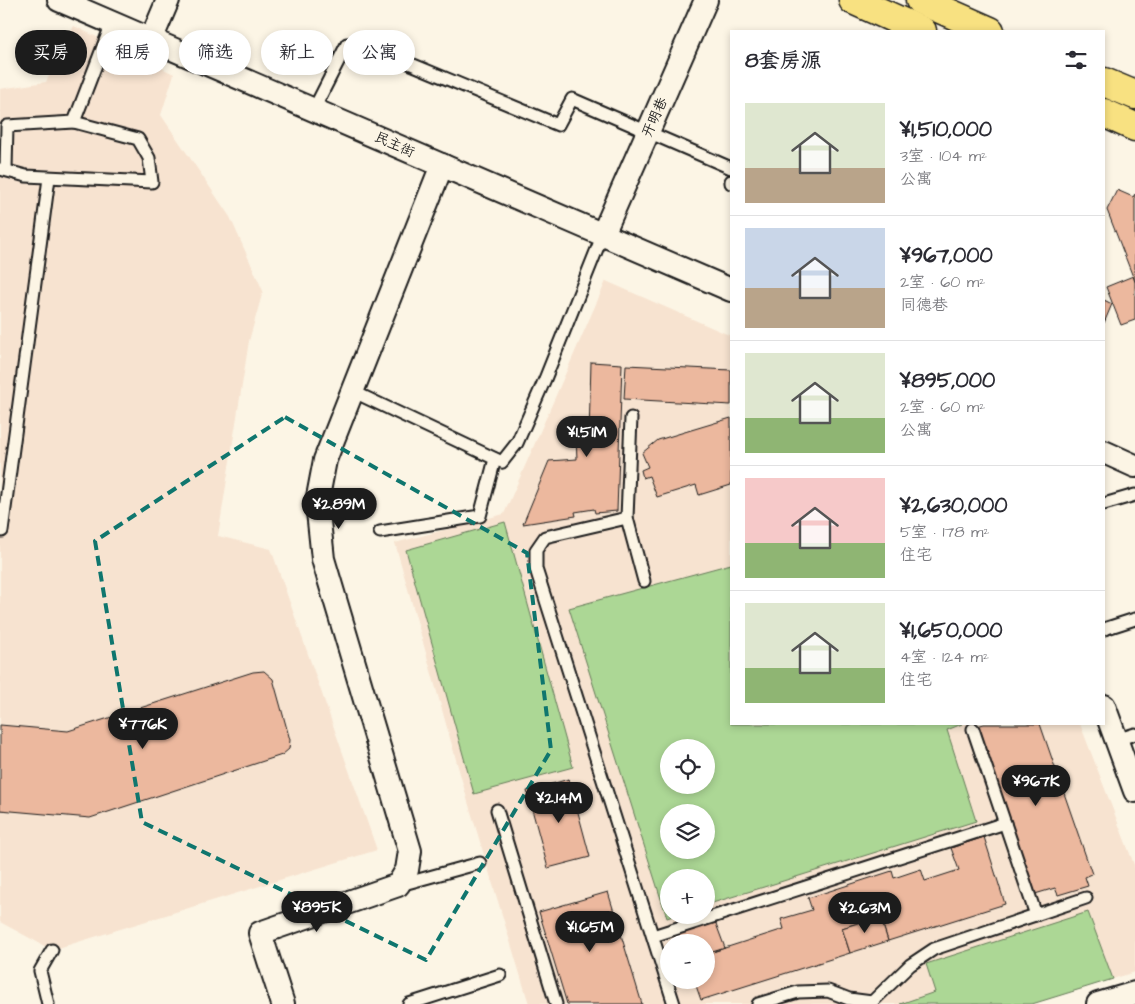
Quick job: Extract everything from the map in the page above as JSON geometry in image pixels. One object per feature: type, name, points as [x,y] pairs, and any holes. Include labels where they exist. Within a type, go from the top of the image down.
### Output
[{"type":"main road","points":[[853,0],[920,30]]},
{"type":"main road","points":[[920,0],[988,30]]},
{"type":"main road","points":[[1105,119],[1135,127]]},
{"type":"street","name":"民主街","points":[[59,0],[128,30]]},
{"type":"street","points":[[155,30],[168,0]]},
{"type":"street","name":"开明巷","points":[[603,234],[706,0]]},
{"type":"street","name":"民主街","points":[[169,48],[730,290]]},
{"type":"street","points":[[1105,119],[1119,89]]},
{"type":"street","points":[[282,1004],[260,933],[398,885],[407,870],[410,851],[323,559],[317,502],[325,460],[442,165]]},
{"type":"street","points":[[1105,452],[1135,466]]},
{"type":"street","points":[[1105,707],[1126,737],[1135,791]]},
{"type":"street","points":[[1098,1004],[1135,993]]},
{"type":"lane","points":[[74,122],[112,23]]},
{"type":"lane","points":[[314,109],[346,44],[363,44],[558,125],[572,99],[730,168]]},
{"type":"lane","points":[[74,122],[138,139],[149,158],[152,182],[26,176],[3,169],[7,126],[74,122]]},
{"type":"lane","points":[[2,531],[49,178]]},
{"type":"lane","points":[[352,391],[502,462],[517,443],[545,379],[603,234]]},
{"type":"lane","points":[[631,418],[627,518],[644,581]]},
{"type":"lane","points":[[380,532],[480,516],[495,459]]},
{"type":"lane","points":[[1105,504],[1135,495]]},
{"type":"lane","points":[[627,518],[545,537],[536,550],[536,569],[674,1004]]},
{"type":"lane","points":[[1105,629],[1135,619]]},
{"type":"lane","points":[[973,729],[1036,916]]},
{"type":"lane","points":[[497,810],[556,1004]]},
{"type":"lane","points":[[653,936],[1005,823]]},
{"type":"lane","points":[[398,885],[480,863]]},
{"type":"lane","points":[[758,1004],[798,992],[828,991],[849,999],[873,1003],[910,966],[934,949],[1086,898]]},
{"type":"lane","points":[[48,1004],[40,971],[52,950]]},
{"type":"lane","points":[[409,1004],[500,975]]},
{"type":"highlighted area","points":[[285,417],[527,553],[551,750],[426,960],[142,822],[95,541]]},
{"type":"shaded area","points":[[74,26],[82,30],[72,30]]},
{"type":"shaded area","points":[[87,32],[97,37],[97,75],[169,75],[169,72],[174,74],[161,115],[230,217],[263,291],[249,341],[218,536],[271,549],[377,850],[52,950],[0,922],[0,89],[46,82],[50,75],[87,75]]},
{"type":"shaded area","points":[[606,281],[730,336],[730,725],[1080,725],[1135,867],[1135,972],[1032,1004],[529,1004],[468,802],[395,543],[504,514]]},
{"type":"green space","points":[[505,522],[573,767],[474,794],[406,550]]},
{"type":"green space","points":[[730,564],[730,725],[960,725],[947,730],[976,821],[715,902],[715,869],[660,869],[660,896],[569,608]]},
{"type":"green space","points":[[1088,912],[1113,979],[1032,1004],[900,1004],[935,992],[926,964]]},
{"type":"building","points":[[1117,190],[1133,197],[1135,194],[1135,282],[1107,210]]},
{"type":"building","points":[[1133,276],[1135,282],[1135,320],[1121,325],[1106,287]]},
{"type":"building","points":[[1105,300],[1112,304],[1105,321]]},
{"type":"building","points":[[591,362],[622,364],[617,511],[595,513],[594,509],[575,512],[576,516],[523,524],[549,461],[577,459],[576,437],[589,436]]},
{"type":"building","points":[[626,365],[730,370],[730,405],[624,399]]},
{"type":"building","points":[[730,418],[730,485],[699,495],[696,485],[657,497],[649,476],[643,478],[641,470],[648,467],[642,453],[658,440]]},
{"type":"building","points":[[264,671],[273,679],[290,740],[289,749],[282,755],[90,818],[0,810],[0,725],[68,731],[253,672]]},
{"type":"building","points":[[1040,725],[1092,874],[1085,877],[1088,886],[1058,895],[1055,888],[1035,894],[977,726]]},
{"type":"building","points":[[569,779],[590,857],[548,868],[527,791]]},
{"type":"building","points":[[984,837],[1005,904],[888,941],[880,916],[842,928],[850,953],[701,1000],[697,989],[715,989],[715,951],[784,929],[781,919],[812,910],[808,898],[892,871],[894,878],[921,869],[925,881],[959,870],[951,848]]},
{"type":"building","points":[[608,892],[642,1004],[567,1004],[539,912]]},
{"type":"building","points":[[880,916],[888,941],[850,953],[842,928]]},
{"type":"building","points":[[715,921],[725,948],[715,951],[715,934],[678,933],[706,924],[715,924]]}]
